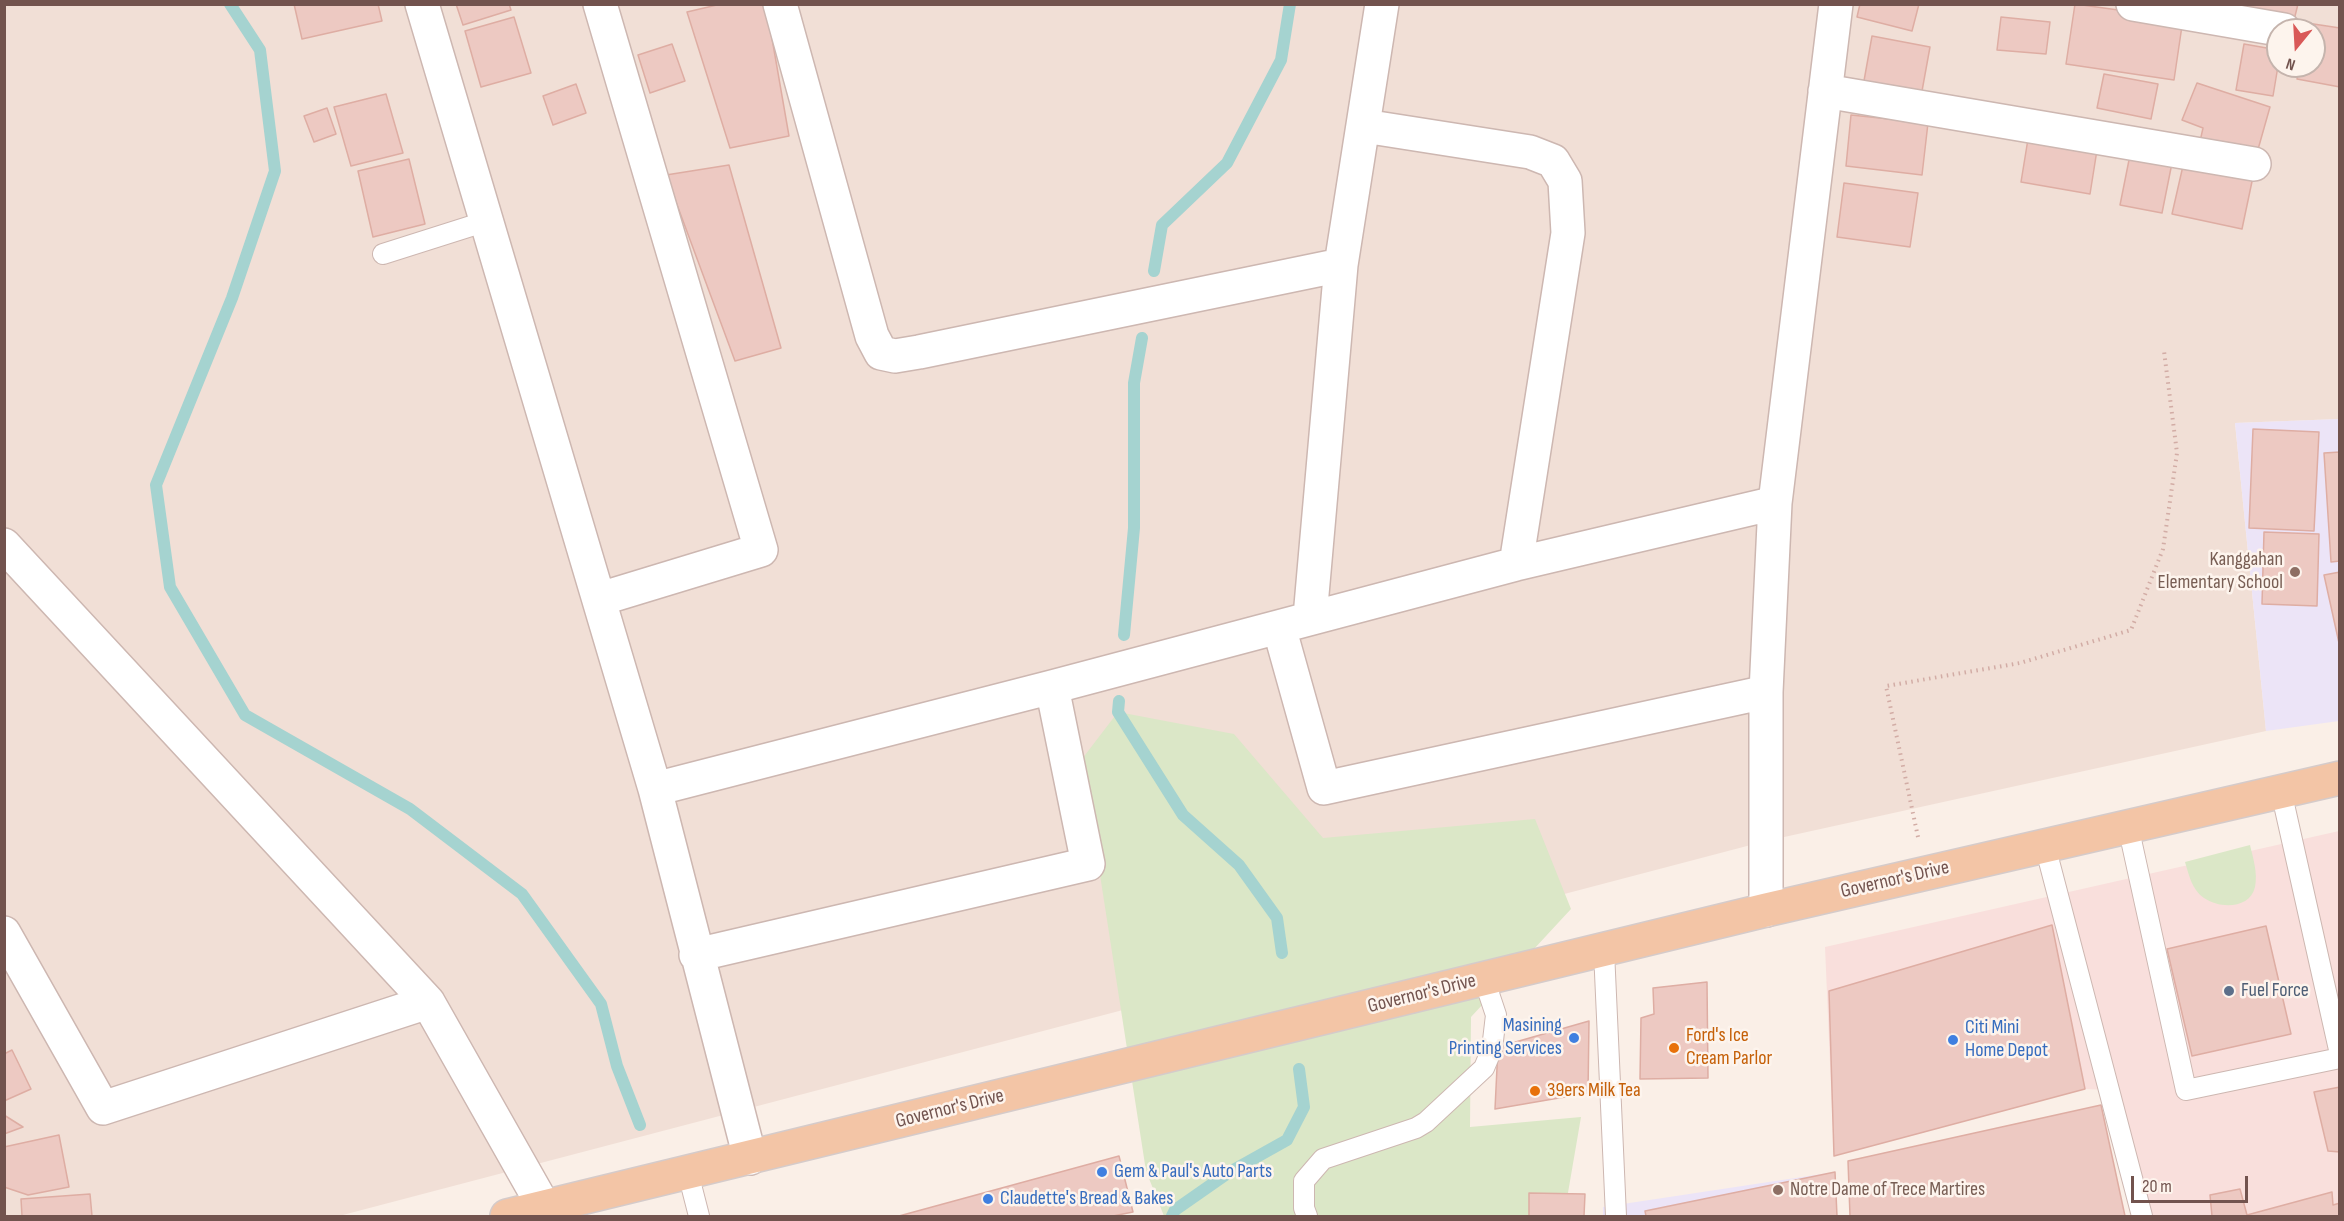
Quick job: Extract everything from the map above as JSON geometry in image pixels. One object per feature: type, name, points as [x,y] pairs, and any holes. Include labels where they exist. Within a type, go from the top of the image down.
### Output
[{"type":"main road","name":"Governor's Drive","points":[[507,1216],[1766,910],[2340,778]]},
{"type":"street","points":[[422,4],[655,789],[750,1158]]},
{"type":"street","points":[[600,4],[761,550],[600,599]]},
{"type":"street","points":[[780,4],[872,336],[881,353],[895,356],[919,352],[1341,265]]},
{"type":"street","points":[[1310,617],[1341,265],[1382,4]]},
{"type":"street","points":[[1766,910],[1766,692],[1775,503],[1836,4]]},
{"type":"street","points":[[2133,4],[2266,27]]},
{"type":"street","points":[[1825,91],[2254,164]]},
{"type":"street","points":[[1364,126],[1530,152],[1553,161],[1565,181],[1568,233],[1516,564]]},
{"type":"street","points":[[655,789],[1516,564],[1775,503]]},
{"type":"street","points":[[4,545],[428,1002],[544,1207]]},
{"type":"street","points":[[1279,627],[1324,788],[1766,692]]},
{"type":"street","points":[[696,955],[1088,864],[1052,687]]},
{"type":"street","points":[[4,933],[104,1108],[428,1002]]},
{"type":"lane","points":[[383,254],[487,221]]},
{"type":"lane","points":[[2128,826],[2186,1090],[2340,1056],[2281,791]]},
{"type":"lane","points":[[2045,846],[2142,1216]]},
{"type":"lane","points":[[1604,951],[1616,1216]]},
{"type":"lane","points":[[1307,1216],[1304,1208],[1304,1181],[1323,1159],[1416,1128],[1426,1122],[1484,1068],[1491,1049],[1497,1016],[1484,980]]},
{"type":"lane","points":[[688,1173],[699,1216]]},
{"type":"path","points":[[1926,873],[1886,686],[2020,663],[2131,630],[2163,549],[2177,453],[2164,351]]},
{"type":"shaded area","points":[[5,5],[2339,5],[2339,419],[2235,423],[2266,731],[1766,841],[339,1216],[5,1216]]},
{"type":"shaded area","name":"Kanggahan Elementary School","points":[[2339,419],[2339,721],[2266,731],[2235,423]]},
{"type":"shaded area","points":[[2339,831],[2339,1216],[2142,1216],[2109,1090],[2085,1089],[1834,1156],[1825,947]]},
{"type":"shaded area","name":"Notre Dame of Trece Martires","points":[[1835,1172],[1837,1216],[1603,1216],[1603,1207]]},
{"type":"green space","points":[[1118,712],[1234,734],[1323,838],[1535,819],[1571,909],[1471,1017],[1470,1127],[1581,1117],[1564,1216],[1164,1216],[1146,1171],[1082,759]]},
{"type":"green space","points":[[2250,845],[2256,882],[2247,900],[2234,905],[2226,905],[2211,902],[2200,895],[2191,882],[2185,862]]},
{"type":"building","points":[[294,4],[378,4],[382,21],[302,39]]},
{"type":"building","points":[[456,4],[509,4],[511,10],[463,25]]},
{"type":"building","points":[[721,4],[766,4],[789,136],[730,148],[687,12]]},
{"type":"building","points":[[1860,4],[1919,4],[1912,31],[1857,17]]},
{"type":"building","points":[[2075,4],[2183,19],[2174,80],[2066,64]]},
{"type":"building","points":[[2226,4],[2298,4],[2294,18],[2266,19]]},
{"type":"building","points":[[514,17],[531,73],[481,87],[465,31]]},
{"type":"building","points":[[2001,17],[2050,22],[2046,54],[1997,50]]},
{"type":"building","points":[[2326,26],[2340,28],[2340,87],[2297,79],[2326,78]]},
{"type":"building","points":[[1872,36],[1930,47],[1920,102],[1862,92]]},
{"type":"building","points":[[672,44],[685,81],[650,93],[638,55]]},
{"type":"building","points":[[2244,44],[2266,48],[2266,78],[2276,78],[2273,96],[2236,90]]},
{"type":"building","points":[[2104,74],[2158,84],[2151,119],[2097,108]]},
{"type":"building","points":[[2197,83],[2270,107],[2255,160],[2199,146],[2203,128],[2182,120]]},
{"type":"building","points":[[576,84],[586,113],[553,125],[543,96]]},
{"type":"building","points":[[386,94],[403,153],[351,166],[334,107]]},
{"type":"building","points":[[327,108],[336,134],[314,142],[304,116]]},
{"type":"building","points":[[1851,115],[1928,123],[1922,175],[1846,166]]},
{"type":"building","points":[[2028,139],[2097,150],[2090,194],[2021,182]]},
{"type":"building","points":[[2130,155],[2172,163],[2162,213],[2120,205]]},
{"type":"building","points":[[2185,157],[2254,172],[2242,229],[2172,214]]},
{"type":"building","points":[[409,159],[425,224],[373,237],[358,171]]},
{"type":"building","points":[[729,165],[781,348],[735,361],[666,175]]},
{"type":"building","points":[[1844,183],[1918,193],[1910,247],[1837,237]]},
{"type":"building","points":[[2253,429],[2319,432],[2314,531],[2249,528]]},
{"type":"building","points":[[2340,452],[2340,561],[2331,562],[2324,453]]},
{"type":"building","points":[[2264,532],[2319,534],[2317,606],[2262,604]]},
{"type":"building","points":[[2340,572],[2340,642],[2339,643],[2324,575]]},
{"type":"building","name":"Citi Mini Home Depot","points":[[2052,925],[2085,1089],[1834,1156],[1829,991]]},
{"type":"building","name":"Fuel Force","points":[[2266,926],[2291,1034],[2192,1056],[2167,949]]},
{"type":"building","name":"Ford's Ice Cream Parlor","points":[[1707,982],[1708,1078],[1640,1079],[1641,1018],[1654,1014],[1653,988]]},
{"type":"building","points":[[1589,1021],[1588,1093],[1495,1109],[1498,1047]]},
{"type":"building","points":[[12,1050],[31,1089],[4,1101],[4,1054]]},
{"type":"building","points":[[2340,1087],[2340,1152],[2328,1151],[2314,1092]]},
{"type":"building","points":[[2101,1105],[2125,1216],[1850,1216],[1848,1161]]},
{"type":"building","points":[[4,1115],[23,1127],[4,1134]]},
{"type":"building","points":[[59,1135],[69,1187],[28,1195],[4,1187],[4,1147]]},
{"type":"building","points":[[1119,1156],[1133,1212],[1113,1216],[899,1216]]},
{"type":"building","name":"Notre Dame of Trece Martires","points":[[1835,1172],[1837,1216],[1646,1216],[1645,1211]]},
{"type":"building","points":[[2240,1189],[2247,1215],[2332,1192],[2333,1205],[2340,1203],[2340,1216],[2212,1216],[2210,1195]]},
{"type":"building","points":[[1529,1193],[1585,1194],[1584,1216],[1529,1216]]},
{"type":"building","points":[[90,1194],[92,1216],[22,1216],[21,1199]]},
{"type":"waterway","points":[[230,4],[260,50],[275,171],[232,298],[156,485],[170,587],[245,715],[410,809],[522,894],[601,1004],[617,1066],[640,1125]]},
{"type":"waterway","points":[[1154,271],[1162,225],[1227,163],[1281,60],[1290,4]]},
{"type":"waterway","points":[[1124,635],[1134,528],[1134,383],[1142,338]]},
{"type":"waterway","points":[[1119,701],[1118,712],[1183,815],[1239,865],[1277,918],[1282,953]]},
{"type":"waterway","points":[[1172,1216],[1175,1210],[1228,1173],[1287,1140],[1304,1107],[1299,1069]]},
{"type":"place","name":"Kanggahan Elementary School","points":[[2295,572]]},
{"type":"place","name":"Fuel Force","points":[[2229,991]]},
{"type":"place","name":"Masining Printing Services","points":[[1574,1038]]},
{"type":"place","name":"Citi Mini Home Depot","points":[[1953,1040]]},
{"type":"place","name":"Ford's Ice Cream Parlor","points":[[1674,1048]]},
{"type":"place","name":"39ers Milk Tea","points":[[1535,1091]]},
{"type":"place","name":"Gem & Paul's Auto Parts","points":[[1102,1172]]},
{"type":"place","name":"Notre Dame of Trece Martires","points":[[1778,1190]]},
{"type":"place","name":"Claudette's Bread & Bakes","points":[[988,1199]]}]
